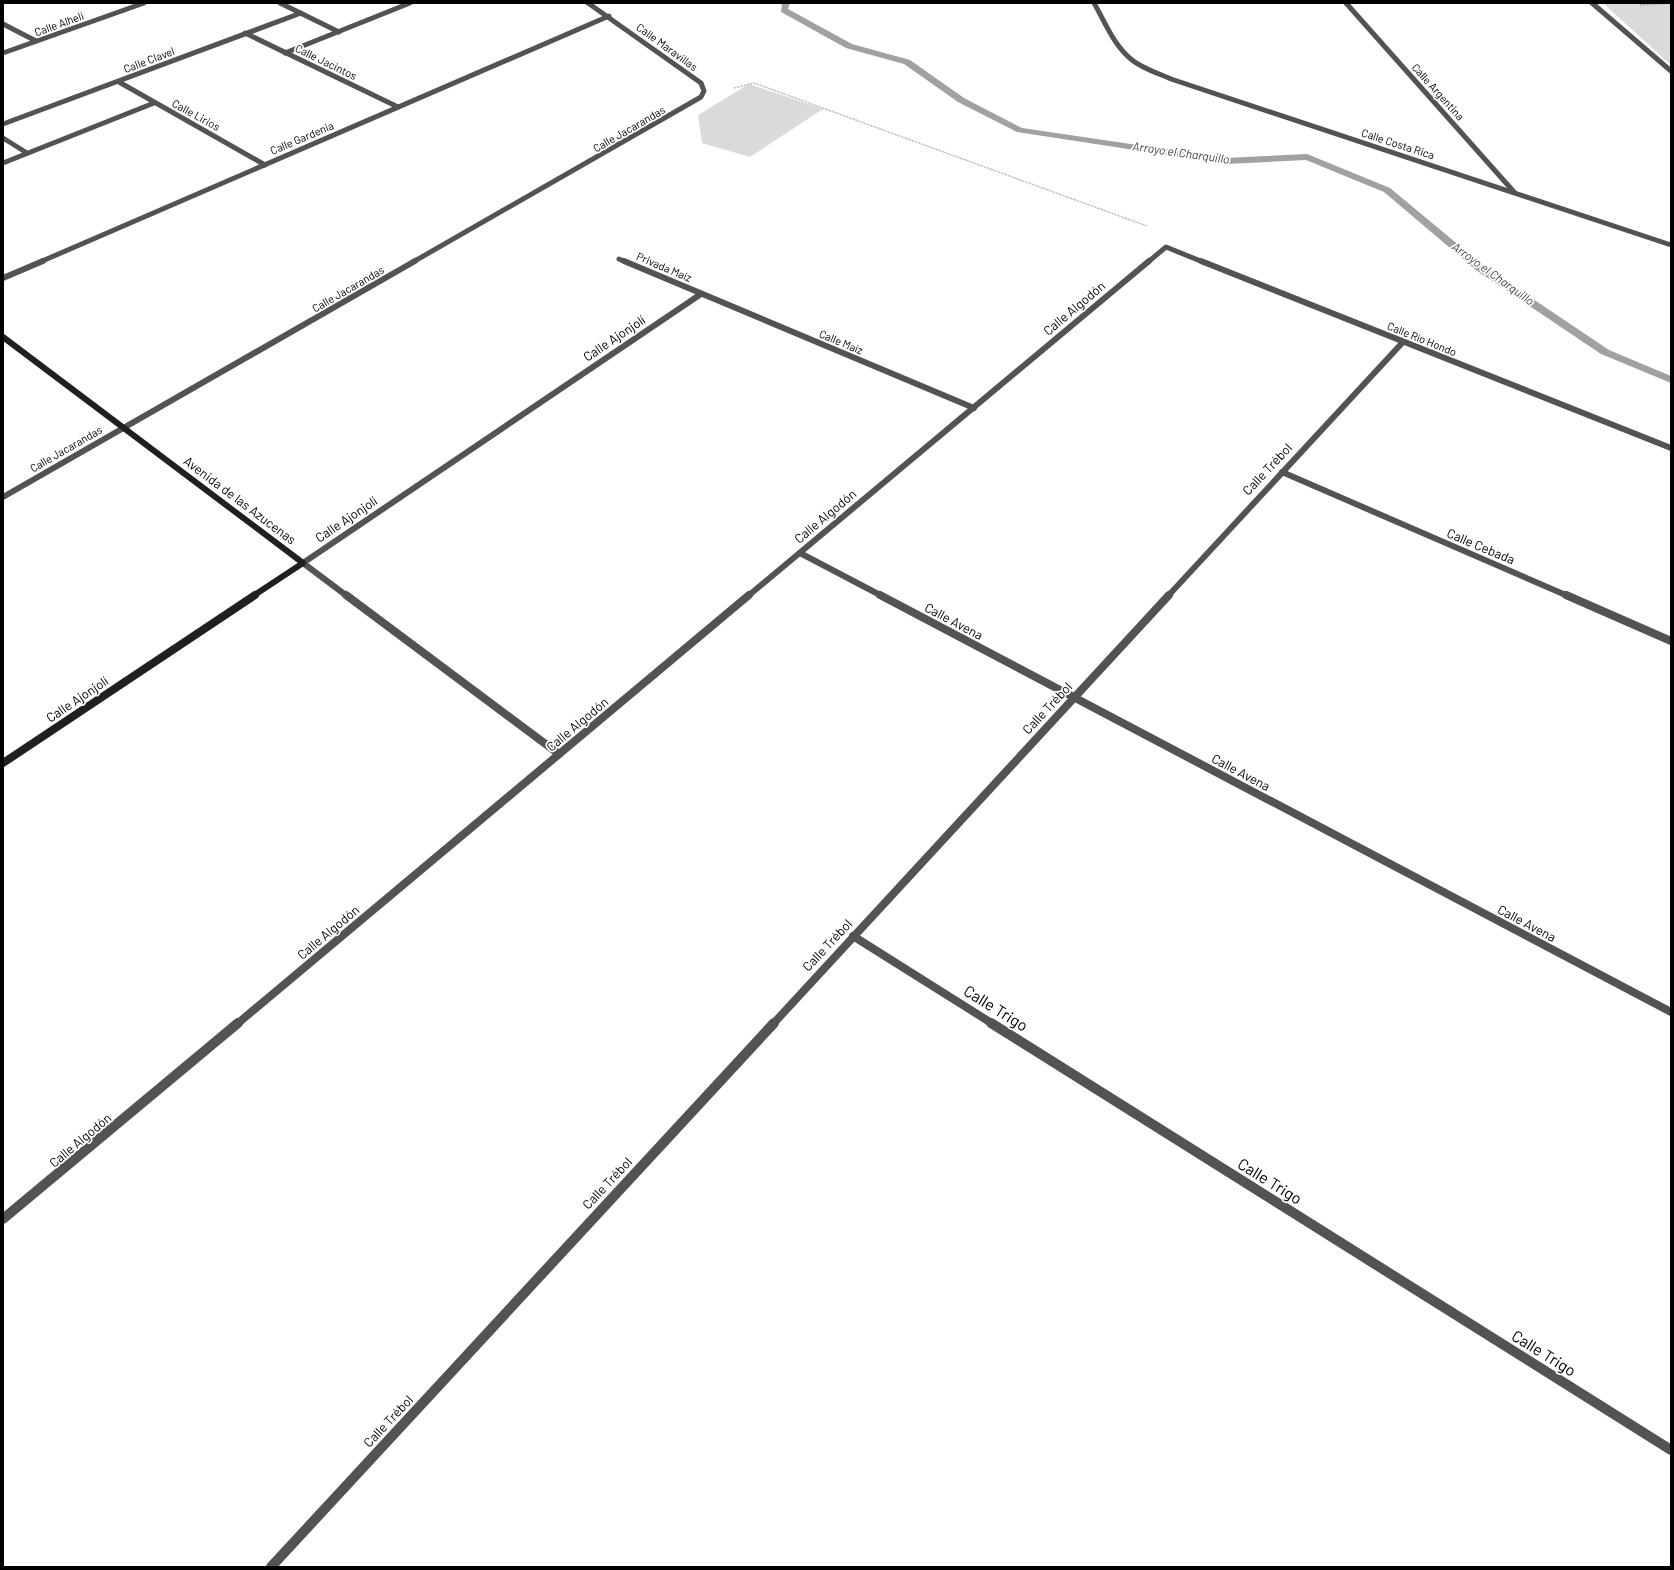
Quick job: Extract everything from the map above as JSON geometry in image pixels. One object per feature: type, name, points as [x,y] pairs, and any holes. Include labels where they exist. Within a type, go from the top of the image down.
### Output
[{"type":"street","name":"Calle Alhelí","points":[[3,53],[144,3]]},
{"type":"street","points":[[280,3],[339,32]]},
{"type":"street","points":[[285,52],[410,3]]},
{"type":"street","points":[[588,3],[609,16]]},
{"type":"street","name":"Calle Costa Rica","points":[[1094,3],[1123,52],[1140,65],[1171,79],[1671,246]]},
{"type":"street","name":"Calle Argentina","points":[[1346,3],[1514,193]]},
{"type":"street","points":[[1592,3],[1671,71]]},
{"type":"street","name":"Calle Clavel","points":[[3,124],[301,13]]},
{"type":"street","name":"Calle Maravillas","points":[[609,16],[701,83],[704,91],[701,97]]},
{"type":"street","name":"Calle Gardenia","points":[[3,278],[609,16]]},
{"type":"street","points":[[3,24],[36,41]]},
{"type":"street","name":"Calle Jacintos","points":[[245,34],[398,107]]},
{"type":"street","name":"Calle Lirios","points":[[119,82],[265,165]]},
{"type":"street","name":"Calle Jacarandas","points":[[3,497],[701,97]]},
{"type":"street","points":[[3,163],[154,103]]},
{"type":"street","points":[[3,138],[27,153]]},
{"type":"street","name":"Calle Río Hondo","points":[[1166,247],[1671,448]]},
{"type":"street","name":"Calle Algodón","points":[[3,1219],[1166,247]]},
{"type":"street","name":"Privada Maíz","points":[[619,259],[701,294]]},
{"type":"street","name":"Calle Maíz","points":[[701,294],[974,408]]},
{"type":"street","name":"Calle Ajonjolí","points":[[3,763],[701,294]]},
{"type":"street","name":"Avenida de las Azucenas","points":[[3,337],[559,754]]},
{"type":"street","name":"Calle Trébol","points":[[271,1567],[1403,342]]},
{"type":"street","name":"Calle Cebada","points":[[1282,472],[1671,641]]},
{"type":"street","name":"Calle Avena","points":[[800,553],[1671,1012]]},
{"type":"street","name":"Calle Trigo","points":[[853,936],[1671,1450]]},
{"type":"path","points":[[701,97],[754,82],[1165,232],[1166,247]]},
{"type":"shaded area","points":[[1603,3],[1671,3],[1671,65]]},
{"type":"shaded area","points":[[749,84],[823,109],[750,157],[702,143],[698,115]]},
{"type":"waterway","name":"Arroyo el Charquillo","points":[[786,3],[784,10],[849,46],[907,62],[961,100],[1020,130],[1226,161],[1307,157],[1387,190],[1480,268],[1605,352],[1671,380]]}]
